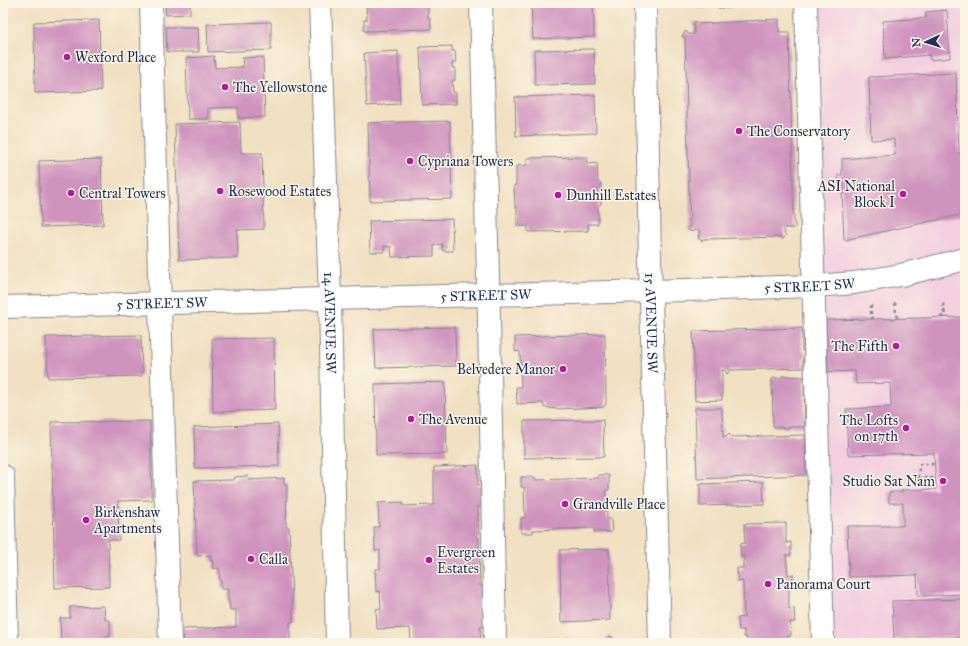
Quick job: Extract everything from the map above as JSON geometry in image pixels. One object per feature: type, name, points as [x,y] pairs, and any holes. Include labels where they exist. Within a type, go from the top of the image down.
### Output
[{"type":"street","points":[[151,3],[170,643]]},
{"type":"street","name":"14 AVENUE SW","points":[[320,3],[330,299],[337,643]]},
{"type":"street","points":[[481,3],[489,295],[495,643]]},
{"type":"street","name":"15 AVENUE SW","points":[[645,3],[660,643]]},
{"type":"street","points":[[806,3],[823,643]]},
{"type":"street","name":"5 STREET SW","points":[[3,308],[651,292],[814,286],[854,283],[901,275],[965,259]]},
{"type":"street","points":[[3,476],[7,643]]},
{"type":"path","points":[[943,302],[946,318]]},
{"type":"path","points":[[895,303],[896,314],[899,318]]},
{"type":"path","points":[[871,305],[871,314],[873,319]]},
{"type":"path","points":[[941,318],[944,311]]},
{"type":"path","points":[[868,319],[871,314]]},
{"type":"path","points":[[893,319],[896,314]]},
{"type":"path","points":[[916,480],[920,464],[935,464]]},
{"type":"path","points":[[916,480],[935,478]]},
{"type":"path","points":[[916,480],[920,483],[935,482]]},
{"type":"shaded area","points":[[810,3],[965,3],[965,643],[826,643]]},
{"type":"building","points":[[165,3],[190,3],[190,14],[166,15]]},
{"type":"building","points":[[366,3],[428,3],[428,19],[430,18],[431,29],[364,31],[364,20],[367,20]]},
{"type":"building","points":[[593,3],[594,37],[533,39],[531,4]]},
{"type":"building","points":[[694,3],[729,3],[730,8],[718,8],[718,5],[694,6]]},
{"type":"building","points":[[947,10],[950,58],[930,60],[929,55],[885,59],[883,21],[926,18],[926,12]]},
{"type":"building","name":"The Conservatory","points":[[779,19],[779,32],[789,32],[794,224],[796,226],[793,229],[784,228],[786,236],[783,239],[781,237],[703,239],[702,241],[698,238],[699,230],[691,232],[687,228],[690,226],[685,38],[682,36],[686,31],[688,34],[694,34],[693,25],[695,21],[699,24]]},
{"type":"building","name":"Wexford Place","points":[[99,20],[101,91],[35,93],[34,22]]},
{"type":"building","points":[[271,22],[271,50],[208,52],[207,24]]},
{"type":"building","points":[[166,27],[198,27],[199,52],[167,52]]},
{"type":"building","points":[[452,46],[452,51],[455,51],[456,63],[452,63],[452,68],[455,68],[455,80],[452,81],[453,92],[456,93],[456,104],[422,105],[420,47]]},
{"type":"building","points":[[594,49],[595,84],[535,85],[534,50]]},
{"type":"building","points":[[398,51],[400,104],[367,106],[364,53]]},
{"type":"building","name":"The Yellowstone","points":[[214,56],[215,68],[243,67],[242,58],[263,57],[265,117],[238,118],[238,107],[208,108],[208,119],[188,119],[186,58]]},
{"type":"building","points":[[956,73],[959,153],[962,153],[965,214],[844,240],[842,189],[839,190],[838,175],[842,175],[842,159],[895,155],[894,139],[871,140],[869,77]]},
{"type":"building","points":[[595,95],[596,133],[516,136],[515,97]]},
{"type":"building","name":"Cypriana Towers","points":[[450,121],[452,199],[370,201],[368,123]]},
{"type":"building","name":"Rosewood Estates","points":[[240,122],[241,153],[262,153],[264,229],[237,230],[238,258],[179,260],[175,124]]},
{"type":"building","name":"Dunhill Estates","points":[[587,157],[587,164],[597,163],[598,183],[601,183],[601,204],[598,205],[598,224],[588,224],[588,231],[528,232],[528,226],[517,226],[517,207],[515,207],[514,185],[516,185],[516,166],[527,165],[527,158]]},
{"type":"building","name":"Central Towers","points":[[101,159],[103,225],[41,227],[39,161]]},
{"type":"building","points":[[452,219],[453,251],[443,251],[442,244],[434,245],[434,256],[392,257],[391,247],[384,246],[384,252],[370,252],[369,221]]},
{"type":"building","points":[[965,317],[965,594],[918,596],[917,575],[849,577],[847,526],[903,526],[903,503],[889,503],[889,492],[936,489],[934,453],[848,455],[846,409],[891,407],[890,383],[856,384],[855,371],[828,372],[826,320]]},
{"type":"building","points":[[455,327],[456,366],[376,368],[374,329]]},
{"type":"building","points":[[802,328],[802,351],[805,351],[803,368],[730,370],[727,374],[724,370],[722,370],[722,400],[695,401],[693,331]]},
{"type":"building","name":"Belvedere Manor","points":[[605,334],[606,404],[604,407],[556,409],[544,407],[543,403],[517,404],[516,387],[521,387],[520,351],[515,352],[515,337]]},
{"type":"building","points":[[141,335],[142,376],[48,378],[46,337]]},
{"type":"building","points":[[274,338],[275,410],[213,412],[212,339]]},
{"type":"building","points":[[782,376],[804,377],[805,427],[784,428],[774,427],[773,425],[772,380],[773,378],[781,378]]},
{"type":"building","name":"The Avenue","points":[[445,382],[447,454],[376,455],[375,384]]},
{"type":"building","points":[[695,408],[722,408],[723,437],[726,437],[729,434],[732,437],[805,435],[806,475],[697,479]]},
{"type":"building","points":[[603,420],[604,457],[524,458],[524,421]]},
{"type":"building","name":"Birkenshaw Apartments","points":[[150,421],[152,500],[118,501],[119,540],[108,540],[109,587],[55,588],[51,422]]},
{"type":"building","points":[[278,424],[279,466],[195,468],[194,427]]},
{"type":"building","name":"Evergreen Estates","points":[[478,465],[478,485],[483,485],[484,506],[478,507],[480,586],[485,586],[486,627],[480,627],[481,643],[411,643],[410,628],[377,629],[376,609],[381,609],[380,591],[376,592],[375,569],[380,569],[380,550],[375,551],[374,527],[379,527],[378,503],[403,502],[403,506],[434,505],[434,467]]},
{"type":"building","name":"Grandville Place","points":[[598,475],[609,475],[609,490],[606,490],[607,519],[611,519],[612,532],[594,532],[594,528],[533,530],[533,533],[521,533],[521,518],[525,518],[524,487],[521,487],[521,477],[535,477],[535,480],[598,478]]},
{"type":"building","name":"Calla","points":[[248,476],[249,480],[284,478],[284,484],[287,484],[286,527],[289,527],[293,622],[290,622],[290,643],[184,643],[183,629],[236,627],[236,610],[230,610],[228,589],[221,589],[219,568],[213,569],[211,555],[197,556],[194,481],[234,480],[235,477]]},
{"type":"building","points":[[763,482],[764,504],[700,506],[700,484]]},
{"type":"building","name":"Panorama Court","points":[[786,523],[786,543],[791,542],[791,555],[786,555],[788,575],[793,574],[793,586],[789,586],[789,609],[794,608],[795,622],[790,622],[791,636],[788,636],[788,640],[793,640],[793,643],[741,643],[746,641],[747,637],[744,637],[744,630],[739,630],[738,618],[744,617],[743,581],[738,582],[737,568],[743,568],[743,561],[745,561],[745,556],[741,557],[740,544],[745,543],[744,524]]},
{"type":"building","points":[[609,549],[610,620],[561,622],[560,550]]},
{"type":"building","points":[[965,599],[965,637],[894,639],[892,601]]},
{"type":"building","points":[[104,606],[105,620],[110,620],[110,636],[106,636],[107,643],[61,642],[60,618],[70,618],[70,607]]},
{"type":"building","points":[[610,636],[615,640],[615,643],[590,643],[604,641]]},
{"type":"building","points":[[567,637],[572,642],[577,638],[582,643],[562,643]]},
{"type":"place","name":"Wexford Place","points":[[67,57]]},
{"type":"place","name":"The Yellowstone","points":[[225,87]]},
{"type":"place","name":"The Conservatory","points":[[739,131]]},
{"type":"place","name":"Cypriana Towers","points":[[410,161]]},
{"type":"place","name":"Rosewood Estates","points":[[220,191]]},
{"type":"place","name":"Central Towers","points":[[71,193]]},
{"type":"place","name":"ASI National Block I","points":[[903,194]]},
{"type":"place","name":"Dunhill Estates","points":[[558,195]]},
{"type":"place","name":"The Fifth","points":[[896,346]]},
{"type":"place","name":"Belvedere Manor","points":[[563,369]]},
{"type":"place","name":"The Avenue","points":[[411,419]]},
{"type":"place","name":"The Lofts on 17th","points":[[906,428]]},
{"type":"place","name":"Studio Sat Nam","points":[[943,481]]},
{"type":"place","name":"Grandville Place","points":[[565,504]]},
{"type":"place","name":"Birkenshaw Apartments","points":[[86,520]]},
{"type":"place","name":"Calla","points":[[251,559]]},
{"type":"place","name":"Evergreen Estates","points":[[429,560]]},
{"type":"place","name":"Panorama Court","points":[[768,584]]}]
